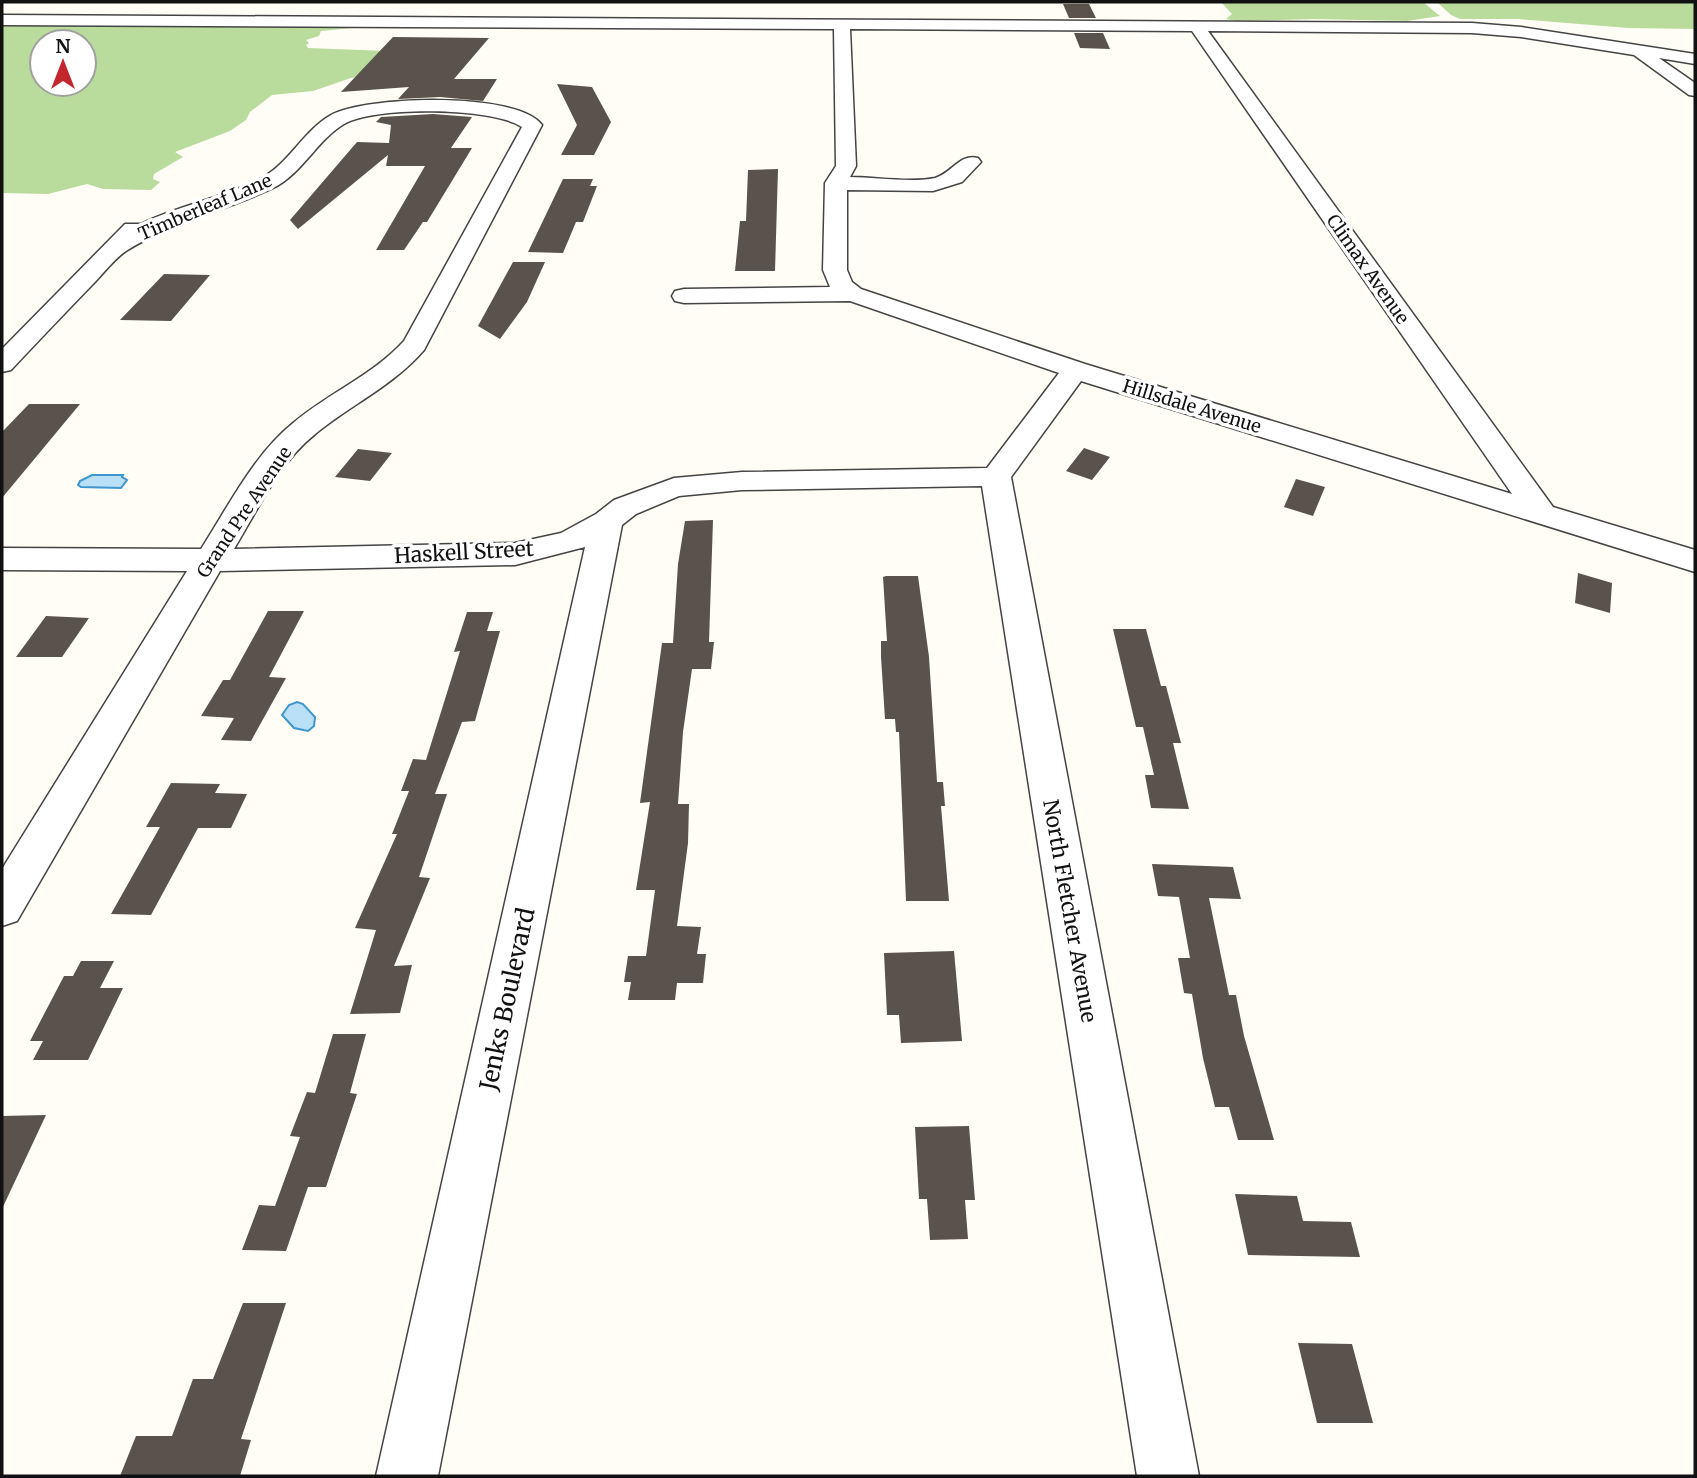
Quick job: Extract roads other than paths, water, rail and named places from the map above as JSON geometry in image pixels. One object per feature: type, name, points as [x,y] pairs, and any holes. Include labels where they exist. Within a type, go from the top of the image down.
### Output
[{"type":"street","points":[[183,21],[209,2]]},
{"type":"street","points":[[477,25],[488,9]]},
{"type":"street","points":[[2,20],[477,25],[764,19],[842,25],[954,20],[1197,27],[1497,29],[1695,59]]},
{"type":"street","points":[[842,25],[841,174],[835,270],[842,286],[852,294]]},
{"type":"street","name":"Climax Avenue","points":[[1197,27],[1540,511]]},
{"type":"street","points":[[1633,49],[1695,91]]},
{"type":"street","name":"Timberleaf Lane","points":[[116,247],[153,227],[268,183],[282,174],[330,125],[353,113],[380,107],[481,108]]},
{"type":"street","name":"Grand Pre Avenue","points":[[2,907],[210,560],[278,454],[303,429],[400,360],[415,344],[433,315],[531,130],[532,125],[522,116],[508,111],[481,108]]},
{"type":"street","points":[[841,174],[905,185],[946,183],[971,162]]},
{"type":"street","points":[[2,364],[165,199]]},
{"type":"street","name":"Hillsdale Avenue","points":[[684,296],[852,294],[1075,370],[1540,511],[1695,561]]},
{"type":"street","points":[[996,477],[1075,370]]},
{"type":"street","name":"Haskell Street","points":[[2,559],[210,560],[515,554],[571,541],[607,521],[625,507],[649,496],[685,486],[742,481],[996,477]]},
{"type":"street","name":"North Fletcher Avenue","points":[[996,477],[1168,1476]]},
{"type":"street","name":"Jenks Boulevard","points":[[407,1476],[607,521]]},
{"type":"water","points":[[92,475],[123,475],[127,480],[121,488],[78,485]]},
{"type":"water","points":[[297,702],[303,704],[315,717],[314,726],[308,731],[294,728],[282,715],[289,705]]}]
